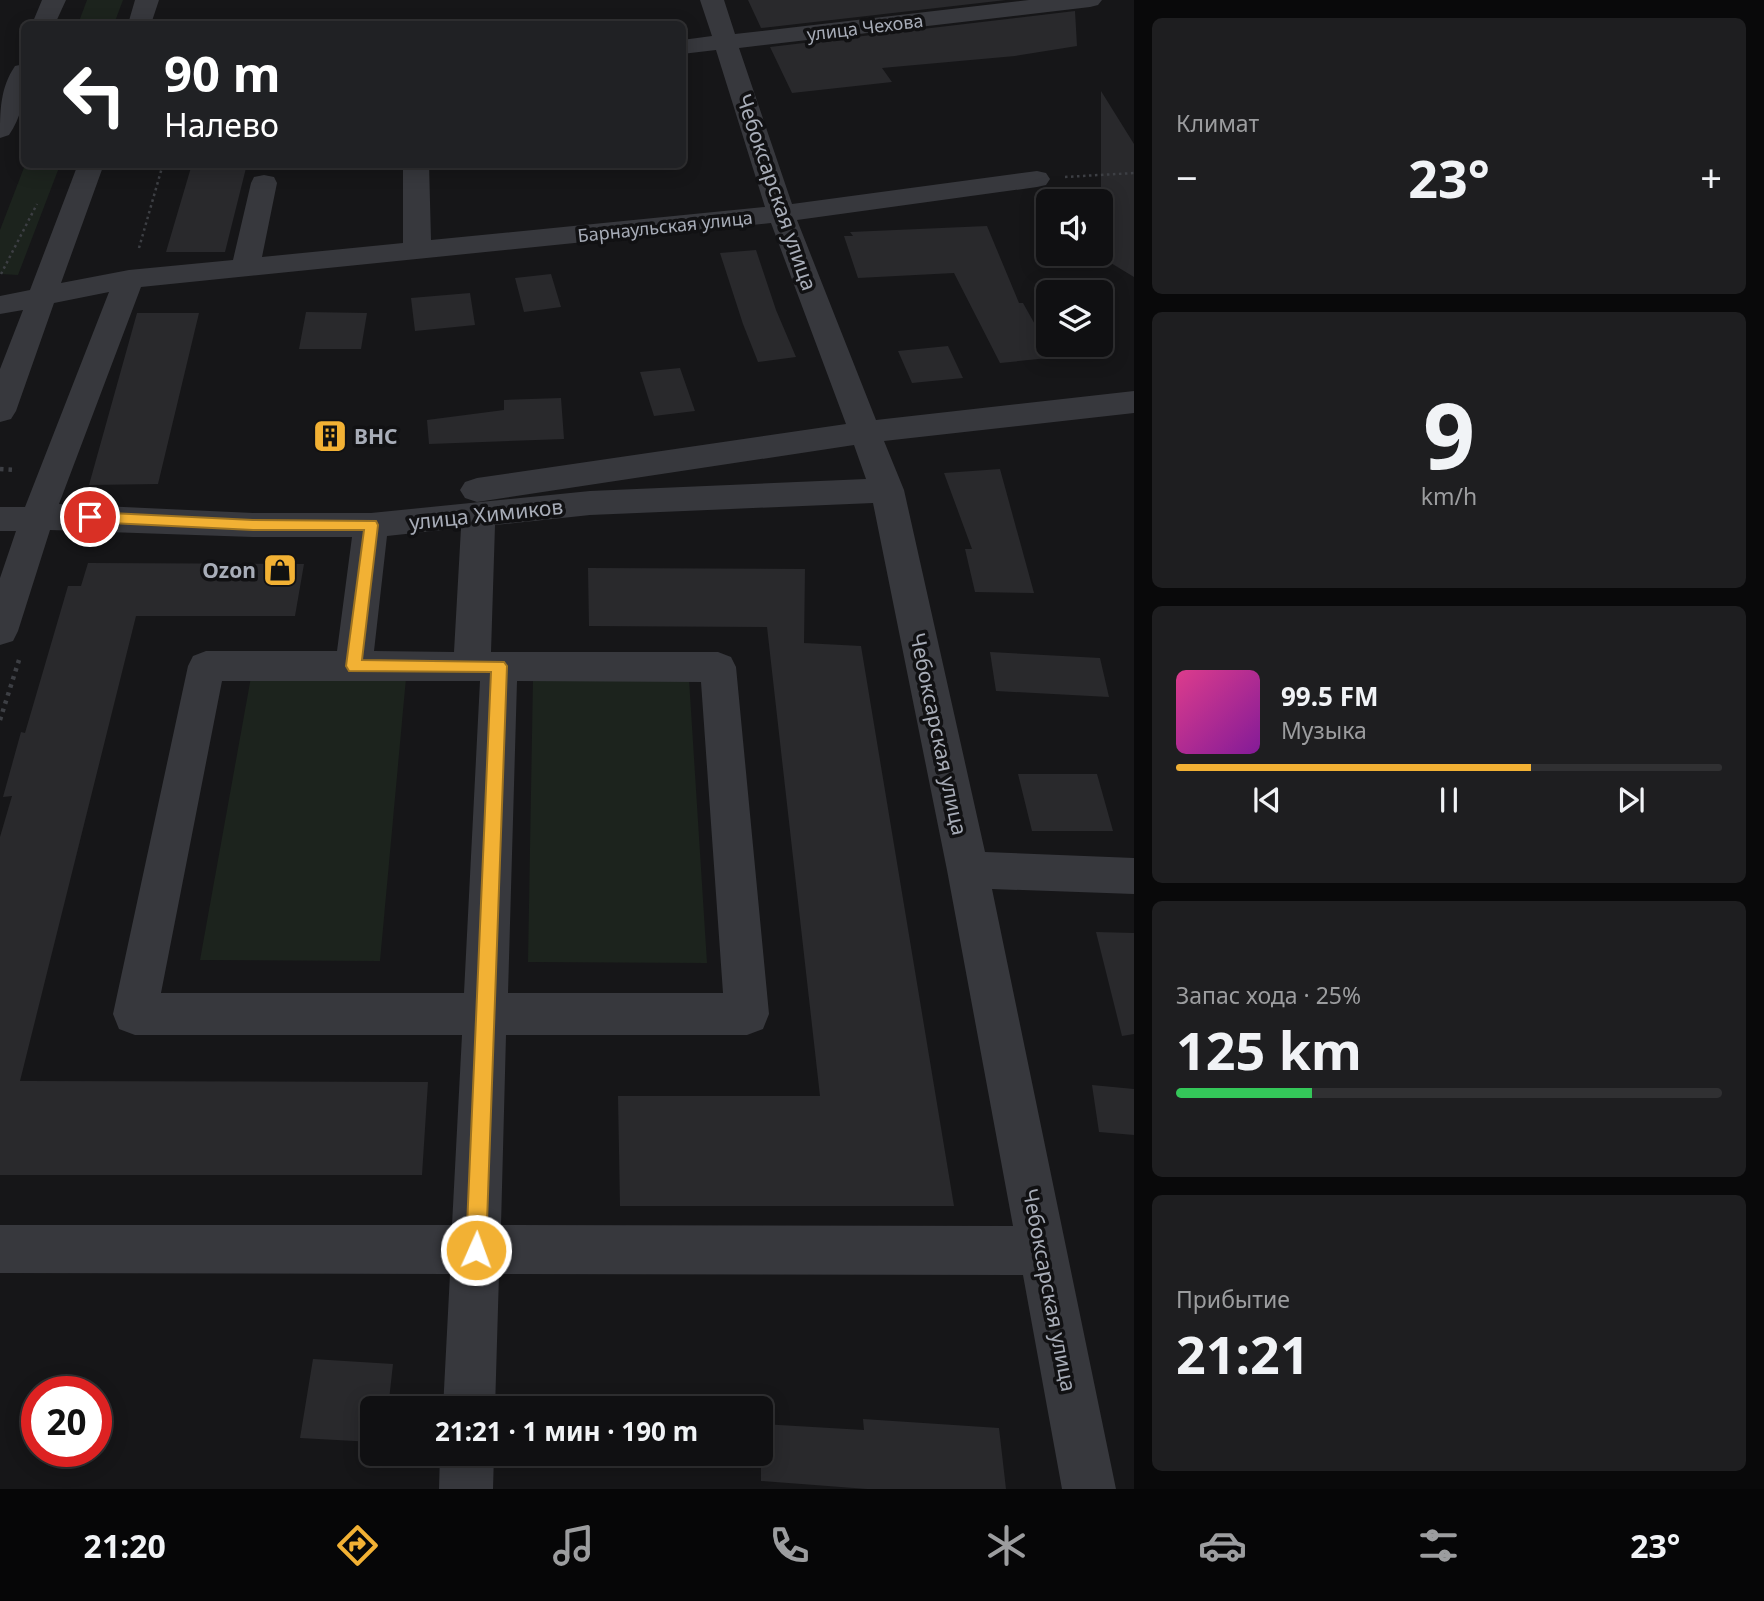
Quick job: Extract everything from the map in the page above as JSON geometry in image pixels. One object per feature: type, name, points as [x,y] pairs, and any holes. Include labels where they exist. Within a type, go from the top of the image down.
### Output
[{"type":"street","points":[[45,21],[54,0]]},
{"type":"street","points":[[141,21],[147,0]]},
{"type":"street","name":"Чебоксарская улица","points":[[712,0],[781,214],[867,432],[887,490],[968,870],[1088,1489]]},
{"type":"street","name":"улица Чехова","points":[[686,47],[1090,0]]},
{"type":"street","points":[[0,130],[21,78]]},
{"type":"street","points":[[0,411],[90,168]]},
{"type":"street","points":[[416,168],[417,250]]},
{"type":"street","name":"Барнаульская улица","points":[[41,303],[130,279],[781,214],[1037,179]]},
{"type":"street","points":[[245,268],[264,183]]},
{"type":"street","points":[[0,631],[37,519],[130,279]]},
{"type":"street","points":[[0,305],[41,303],[118,309]]},
{"type":"street","points":[[407,500],[867,432],[1134,402]]},
{"type":"street","name":"улица Химиков","points":[[0,519],[63,516],[253,525],[371,525],[590,503],[887,490]]},
{"type":"street","points":[[470,1396],[485,1015],[486,666],[475,544],[479,514]]},
{"type":"street","points":[[354,666],[371,525]]},
{"type":"street","points":[[205,666],[486,666],[718,667],[747,1014],[135,1014],[205,666]]},
{"type":"street","points":[[968,870],[1134,876]]},
{"type":"street","points":[[0,1249],[1042,1251]]},
{"type":"street","points":[[466,1489],[467,1466]]},
{"type":"path","points":[[130,279],[162,168]]},
{"type":"path","points":[[1037,179],[1134,173]]},
{"type":"path","points":[[0,277],[37,204]]},
{"type":"shaded area","points":[[87,0],[123,0],[115,21],[79,21]]},
{"type":"shaded area","points":[[24,168],[59,168],[18,275],[0,274],[0,230]]},
{"type":"shaded area","points":[[251,677],[406,678],[380,961],[200,960]]},
{"type":"shaded area","points":[[533,678],[689,679],[707,963],[528,962]]},
{"type":"building","points":[[748,0],[1006,0],[761,28]]},
{"type":"building","points":[[1075,11],[1077,46],[1015,56],[882,68],[892,82],[792,93],[770,47]]},
{"type":"building","points":[[1101,91],[1134,144],[1134,277],[1113,264],[1113,189],[1101,189]]},
{"type":"building","points":[[191,168],[246,168],[225,252],[166,252]]},
{"type":"building","points":[[987,226],[1019,303],[1023,303],[1036,326],[1036,357],[1048,358],[1000,363],[954,273],[858,278],[844,236],[853,236],[850,232]]},
{"type":"building","points":[[756,250],[776,310],[796,357],[758,362],[743,324],[720,253]]},
{"type":"building","points":[[551,274],[561,307],[524,312],[515,278]]},
{"type":"building","points":[[470,293],[475,325],[415,331],[411,298]]},
{"type":"building","points":[[306,312],[367,313],[361,349],[299,349]]},
{"type":"building","points":[[137,313],[199,313],[158,484],[89,485]]},
{"type":"building","points":[[948,346],[963,378],[912,383],[898,351]]},
{"type":"building","points":[[680,368],[695,411],[654,416],[640,372]]},
{"type":"building","points":[[561,398],[564,439],[429,444],[427,420],[504,410],[504,400]]},
{"type":"building","points":[[1000,469],[1034,593],[975,592],[965,549],[972,549],[944,473]]},
{"type":"building","points":[[88,563],[304,564],[295,616],[136,616],[20,1081],[428,1082],[422,1175],[0,1175],[0,837],[12,796],[3,797],[21,732],[25,733],[68,586],[81,586]]},
{"type":"building","points":[[588,568],[805,569],[804,643],[861,646],[954,1206],[620,1206],[618,1096],[820,1096],[767,627],[589,626]]},
{"type":"building","points":[[990,652],[1100,658],[1109,697],[996,691]]},
{"type":"building","points":[[1018,774],[1097,774],[1113,831],[1032,831]]},
{"type":"building","points":[[1096,932],[1134,933],[1134,1034],[1122,1036]]},
{"type":"building","points":[[1092,1085],[1134,1089],[1134,1135],[1099,1132]]},
{"type":"building","points":[[313,1359],[393,1364],[389,1396],[360,1396],[360,1441],[300,1438]]},
{"type":"building","points":[[863,1419],[999,1428],[1006,1489],[867,1489],[761,1481],[761,1466],[773,1466],[773,1425],[864,1430]]},
{"type":"place","name":"ВНС","points":[[330,436]]},
{"type":"place","name":"Ozon","points":[[280,570]]},
{"type":"route","points":[[90,517],[253,525],[371,525],[354,666],[499,666],[476,1250]]}]
